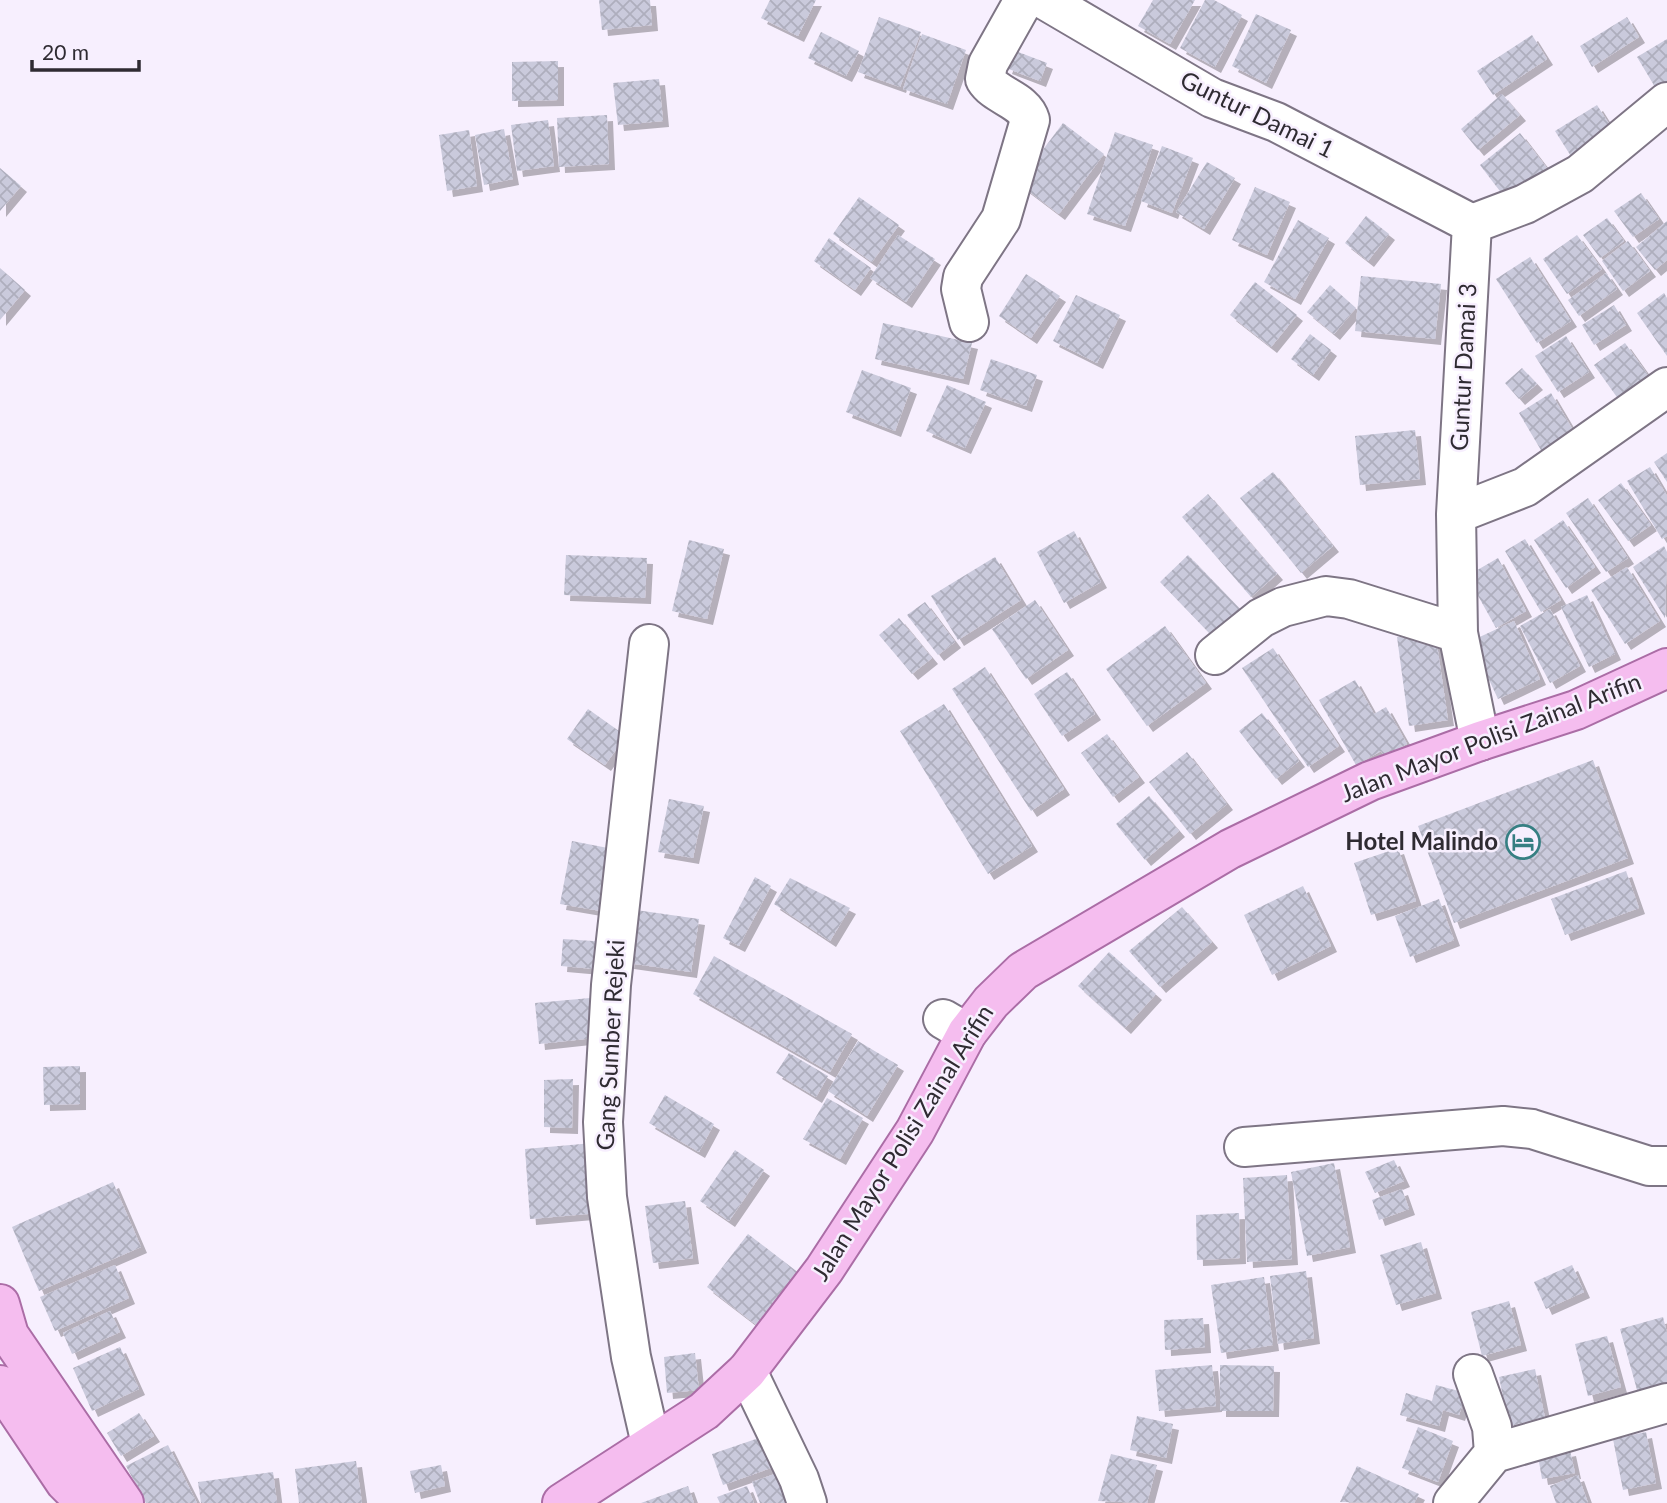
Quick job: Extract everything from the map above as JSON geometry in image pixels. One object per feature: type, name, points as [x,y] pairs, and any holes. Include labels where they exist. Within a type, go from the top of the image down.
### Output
[{"type":"main road","name":"Jalan Mayor Polisi Zainal Arifin","points":[[562,1503],[704,1410],[747,1371],[839,1247],[915,1131],[955,1026],[990,1002],[1023,971],[1230,849],[1370,781],[1576,710],[1667,668]]},
{"type":"main road","points":[[3,1326],[124,1503]]},
{"type":"main road","points":[[0,1385],[65,1482],[86,1503]]},
{"type":"street","points":[[969,322],[961,289],[962,276],[1001,219],[1030,120],[1024,109],[990,87],[985,79],[988,64],[1024,0]]},
{"type":"street","name":"Guntur Damai 1","points":[[1045,0],[1212,97],[1276,122],[1472,224]]},
{"type":"street","points":[[1472,224],[1525,204],[1580,174],[1667,102]]},
{"type":"street","name":"Guntur Damai 3","points":[[1472,224],[1456,514],[1458,633],[1480,741]]},
{"type":"street","points":[[1456,514],[1525,487],[1667,387]]},
{"type":"street","points":[[1215,655],[1261,618],[1283,607],[1326,596],[1349,599],[1458,633]]},
{"type":"street","name":"Gang Sumber Rejeki","points":[[649,645],[611,985],[603,1122],[607,1197],[631,1357],[651,1444]]},
{"type":"street","points":[[1244,1147],[1503,1126],[1532,1129],[1649,1166],[1667,1166]]},
{"type":"street","points":[[747,1371],[789,1456],[807,1503]]},
{"type":"street","points":[[1473,1374],[1492,1427],[1494,1453]]},
{"type":"street","points":[[1453,1503],[1494,1453],[1667,1403]]},
{"type":"building","points":[[599,0],[650,0],[652,25],[602,30]]},
{"type":"building","points":[[770,0],[816,0],[798,36],[761,18]]},
{"type":"building","points":[[1153,0],[1195,0],[1170,44],[1138,26]]},
{"type":"building","points":[[1205,0],[1214,0],[1242,15],[1215,67],[1180,48]]},
{"type":"building","points":[[1256,14],[1291,30],[1266,83],[1232,66]]},
{"type":"building","points":[[879,17],[921,32],[900,87],[858,72]]},
{"type":"building","points":[[1627,17],[1639,37],[1592,67],[1580,46]]},
{"type":"building","points":[[821,32],[859,51],[846,76],[808,58]]},
{"type":"building","points":[[922,34],[966,50],[947,104],[903,89]]},
{"type":"building","points":[[1532,35],[1547,59],[1493,95],[1477,71]]},
{"type":"building","points":[[1667,39],[1667,86],[1658,92],[1637,57]]},
{"type":"building","points":[[1013,50],[1047,63],[1040,81],[1006,68]]},
{"type":"building","points":[[558,61],[558,100],[512,101],[512,62]]},
{"type":"building","points":[[659,79],[663,121],[618,125],[613,83]]},
{"type":"building","points":[[1502,94],[1520,115],[1478,150],[1461,129]]},
{"type":"building","points":[[1597,105],[1616,135],[1574,161],[1555,131]]},
{"type":"building","points":[[607,115],[609,164],[559,167],[557,118]]},
{"type":"building","points":[[548,120],[554,166],[517,171],[511,125]]},
{"type":"building","points":[[1063,123],[1104,154],[1059,214],[1018,183]]},
{"type":"building","points":[[504,129],[513,179],[484,185],[475,135]]},
{"type":"building","points":[[469,130],[477,186],[447,191],[439,135]]},
{"type":"building","points":[[1115,132],[1153,145],[1125,226],[1087,214]]},
{"type":"building","points":[[1520,133],[1553,176],[1512,207],[1480,165]]},
{"type":"building","points":[[1162,146],[1193,158],[1172,213],[1141,201]]},
{"type":"building","points":[[1207,162],[1235,178],[1204,229],[1176,212]]},
{"type":"building","points":[[0,168],[21,186],[0,211]]},
{"type":"building","points":[[1255,187],[1290,202],[1267,255],[1232,240]]},
{"type":"building","points":[[1641,193],[1659,219],[1633,237],[1614,211]]},
{"type":"building","points":[[859,197],[899,225],[872,262],[833,234]]},
{"type":"building","points":[[1366,216],[1389,234],[1368,261],[1345,243]]},
{"type":"building","points":[[1607,218],[1624,241],[1600,258],[1583,235]]},
{"type":"building","points":[[1298,220],[1329,238],[1295,299],[1264,282]]},
{"type":"building","points":[[1667,221],[1667,260],[1655,270],[1636,247]]},
{"type":"building","points":[[898,235],[935,259],[906,302],[870,278]]},
{"type":"building","points":[[1577,235],[1602,269],[1567,294],[1543,259]]},
{"type":"building","points":[[829,238],[871,268],[855,290],[814,261]]},
{"type":"building","points":[[1628,241],[1650,271],[1623,291],[1602,261]]},
{"type":"building","points":[[1530,257],[1571,321],[1537,343],[1496,279]]},
{"type":"building","points":[[0,268],[25,290],[0,320]]},
{"type":"building","points":[[1606,273],[1617,289],[1579,316],[1568,300]]},
{"type":"building","points":[[1026,274],[1060,296],[1031,338],[999,316]]},
{"type":"building","points":[[1361,276],[1441,284],[1435,339],[1355,331]]},
{"type":"building","points":[[1255,282],[1297,315],[1271,347],[1230,315]]},
{"type":"building","points":[[1330,285],[1356,308],[1334,334],[1307,312]]},
{"type":"building","points":[[1664,293],[1667,298],[1667,356],[1637,313]]},
{"type":"building","points":[[1076,295],[1120,315],[1097,363],[1053,341]]},
{"type":"building","points":[[1614,305],[1626,325],[1594,345],[1582,325]]},
{"type":"building","points":[[883,323],[972,343],[963,379],[875,359]]},
{"type":"building","points":[[1310,334],[1331,350],[1313,375],[1291,359]]},
{"type":"building","points":[[1566,336],[1589,372],[1558,392],[1535,356]]},
{"type":"building","points":[[1625,343],[1655,385],[1624,407],[1594,365]]},
{"type":"building","points":[[991,359],[1037,375],[1026,406],[980,390]]},
{"type":"building","points":[[1522,368],[1537,384],[1519,399],[1505,383]]},
{"type":"building","points":[[862,370],[911,388],[895,431],[846,412]]},
{"type":"building","points":[[947,385],[986,402],[965,448],[926,431]]},
{"type":"building","points":[[1551,393],[1580,442],[1548,462],[1519,413]]},
{"type":"building","points":[[1415,430],[1420,479],[1360,485],[1355,436]]},
{"type":"building","points":[[1667,453],[1667,482],[1654,462]]},
{"type":"building","points":[[1650,467],[1667,496],[1667,536],[1662,539],[1627,481]]},
{"type":"building","points":[[1273,472],[1333,546],[1301,573],[1240,498]]},
{"type":"building","points":[[1621,483],[1651,525],[1628,541],[1598,500]]},
{"type":"building","points":[[1208,494],[1277,574],[1251,597],[1182,517]]},
{"type":"building","points":[[1588,498],[1628,558],[1606,572],[1566,513]]},
{"type":"building","points":[[1563,520],[1595,567],[1566,588],[1534,540]]},
{"type":"building","points":[[1074,531],[1101,582],[1064,603],[1037,552]]},
{"type":"building","points":[[1525,539],[1561,600],[1541,612],[1505,551]]},
{"type":"building","points":[[689,540],[724,549],[707,619],[672,611]]},
{"type":"building","points":[[1664,546],[1667,552],[1665,618],[1633,567]]},
{"type":"building","points":[[566,555],[647,558],[645,598],[564,595]]},
{"type":"building","points":[[1188,555],[1240,609],[1212,636],[1160,582]]},
{"type":"building","points":[[995,557],[1021,600],[958,640],[931,596]]},
{"type":"building","points":[[1498,558],[1526,611],[1496,628],[1467,576]]},
{"type":"building","points":[[1627,567],[1660,621],[1625,644],[1591,590]]},
{"type":"building","points":[[1587,595],[1615,654],[1589,667],[1561,607]]},
{"type":"building","points":[[1035,600],[1068,650],[1026,679],[992,629]]},
{"type":"building","points":[[925,602],[955,642],[938,655],[907,615]]},
{"type":"building","points":[[1550,609],[1580,666],[1550,683],[1520,626]]},
{"type":"building","points":[[899,618],[932,658],[912,674],[879,635]]},
{"type":"building","points":[[1514,621],[1540,679],[1498,699],[1471,641]]},
{"type":"building","points":[[1165,626],[1206,683],[1147,726],[1106,669]]},
{"type":"building","points":[[1435,631],[1448,720],[1409,726],[1397,637]]},
{"type":"building","points":[[1273,648],[1339,746],[1308,767],[1242,668]]},
{"type":"building","points":[[985,667],[1064,789],[1031,811],[952,689]]},
{"type":"building","points":[[1067,672],[1095,714],[1062,736],[1034,694]]},
{"type":"building","points":[[1355,680],[1374,714],[1386,707],[1407,744],[1384,756],[1381,751],[1356,765],[1319,700]]},
{"type":"building","points":[[944,704],[1032,846],[988,874],[900,731]]},
{"type":"building","points":[[588,709],[626,736],[605,765],[567,739]]},
{"type":"building","points":[[1262,713],[1299,761],[1276,779],[1239,731]]},
{"type":"building","points":[[1107,734],[1139,777],[1113,797],[1081,753]]},
{"type":"building","points":[[1187,752],[1227,804],[1190,834],[1149,782]]},
{"type":"building","name":"Hotel Malindo","points":[[1593,760],[1628,858],[1454,923],[1418,826]]},
{"type":"building","points":[[1149,796],[1179,831],[1145,860],[1116,824]]},
{"type":"building","points":[[669,799],[704,806],[693,858],[658,852]]},
{"type":"building","points":[[572,841],[613,849],[601,911],[560,904]]},
{"type":"building","points":[[1398,848],[1416,901],[1371,915],[1354,863]]},
{"type":"building","points":[[1626,871],[1639,908],[1565,935],[1551,899]]},
{"type":"building","points":[[755,877],[771,886],[739,946],[723,938]]},
{"type":"building","points":[[790,878],[850,908],[830,941],[774,904]]},
{"type":"building","points":[[1303,886],[1331,946],[1272,975],[1244,915]]},
{"type":"building","points":[[1439,899],[1454,940],[1410,957],[1395,916]]},
{"type":"building","points":[[1182,907],[1212,942],[1160,987],[1129,951]]},
{"type":"building","points":[[636,910],[699,919],[691,972],[628,963]]},
{"type":"building","points":[[563,939],[608,942],[606,970],[561,966]]},
{"type":"building","points":[[1109,952],[1156,994],[1125,1028],[1078,986]]},
{"type":"building","points":[[714,956],[852,1034],[830,1072],[693,994]]},
{"type":"building","points":[[590,998],[594,1038],[539,1044],[535,1003]]},
{"type":"building","points":[[858,1041],[898,1065],[867,1116],[828,1091]]},
{"type":"building","points":[[789,1053],[828,1076],[816,1097],[776,1073]]},
{"type":"building","points":[[80,1066],[80,1104],[44,1105],[43,1067]]},
{"type":"building","points":[[573,1079],[572,1128],[544,1127],[544,1080]]},
{"type":"building","points":[[665,1095],[714,1124],[699,1152],[649,1123]]},
{"type":"building","points":[[827,1098],[863,1118],[840,1159],[803,1139]]},
{"type":"building","points":[[593,1143],[599,1213],[530,1219],[525,1149]]},
{"type":"building","points":[[735,1150],[764,1170],[729,1221],[700,1201]]},
{"type":"building","points":[[1394,1160],[1404,1181],[1375,1193],[1365,1172]]},
{"type":"building","points":[[1334,1163],[1350,1247],[1307,1256],[1291,1172]]},
{"type":"building","points":[[1287,1175],[1292,1259],[1247,1262],[1243,1178]]},
{"type":"building","points":[[113,1182],[141,1247],[39,1291],[12,1227]]},
{"type":"building","points":[[1402,1189],[1409,1209],[1379,1220],[1372,1200]]},
{"type":"building","points":[[685,1201],[693,1258],[653,1263],[645,1206]]},
{"type":"building","points":[[1239,1213],[1240,1258],[1197,1260],[1196,1215]]},
{"type":"building","points":[[748,1234],[808,1280],[767,1333],[707,1287]]},
{"type":"building","points":[[1421,1242],[1436,1293],[1396,1305],[1380,1255]]},
{"type":"building","points":[[115,1265],[129,1298],[55,1331],[40,1297]]},
{"type":"building","points":[[1572,1265],[1584,1292],[1546,1309],[1534,1282]]},
{"type":"building","points":[[1306,1271],[1314,1338],[1278,1344],[1270,1276]]},
{"type":"building","points":[[1264,1277],[1273,1345],[1221,1353],[1211,1285]]},
{"type":"building","points":[[1509,1301],[1521,1345],[1482,1356],[1471,1312]]},
{"type":"building","points":[[110,1311],[120,1332],[72,1354],[63,1333]]},
{"type":"building","points":[[1663,1317],[1667,1333],[1667,1389],[1639,1397],[1620,1329]]},
{"type":"building","points":[[1203,1318],[1205,1347],[1165,1350],[1164,1320]]},
{"type":"building","points":[[1607,1336],[1621,1387],[1588,1396],[1575,1344]]},
{"type":"building","points":[[120,1347],[139,1389],[92,1411],[73,1368]]},
{"type":"building","points":[[695,1353],[699,1390],[667,1393],[664,1357]]},
{"type":"building","points":[[1212,1365],[1216,1406],[1159,1411],[1155,1370]]},
{"type":"building","points":[[1220,1365],[1274,1366],[1273,1411],[1220,1411]]},
{"type":"building","points":[[1535,1369],[1545,1418],[1509,1426],[1499,1377]]},
{"type":"building","points":[[1436,1385],[1466,1393],[1459,1415],[1443,1410],[1439,1426],[1400,1415],[1406,1393],[1432,1401]]},
{"type":"building","points":[[139,1413],[154,1436],[121,1456],[107,1433]]},
{"type":"building","points":[[1137,1416],[1173,1424],[1166,1458],[1130,1450]]},
{"type":"building","points":[[1418,1427],[1453,1441],[1438,1482],[1402,1468]]},
{"type":"building","points":[[1646,1432],[1656,1483],[1623,1490],[1613,1439]]},
{"type":"building","points":[[771,1434],[782,1464],[723,1485],[712,1454]]},
{"type":"building","points":[[168,1445],[197,1503],[146,1503],[126,1466]]},
{"type":"building","points":[[1570,1450],[1575,1473],[1542,1479],[1538,1456]]},
{"type":"building","points":[[1111,1454],[1157,1465],[1147,1503],[1098,1501]]},
{"type":"building","points":[[356,1461],[362,1503],[299,1503],[295,1469]]},
{"type":"building","points":[[441,1465],[445,1486],[415,1493],[410,1471]]},
{"type":"building","points":[[1357,1466],[1419,1494],[1414,1503],[1340,1502]]},
{"type":"building","points":[[783,1471],[795,1503],[760,1503],[752,1482]]},
{"type":"building","points":[[273,1472],[277,1503],[201,1503],[198,1482]]},
{"type":"building","points":[[1578,1475],[1588,1503],[1556,1503],[1550,1486]]},
{"type":"building","points":[[688,1486],[694,1503],[641,1503]]},
{"type":"building","points":[[747,1486],[754,1503],[720,1503],[717,1497]]},
{"type":"place","name":"Hotel Malindo","points":[[1523,842]]}]
